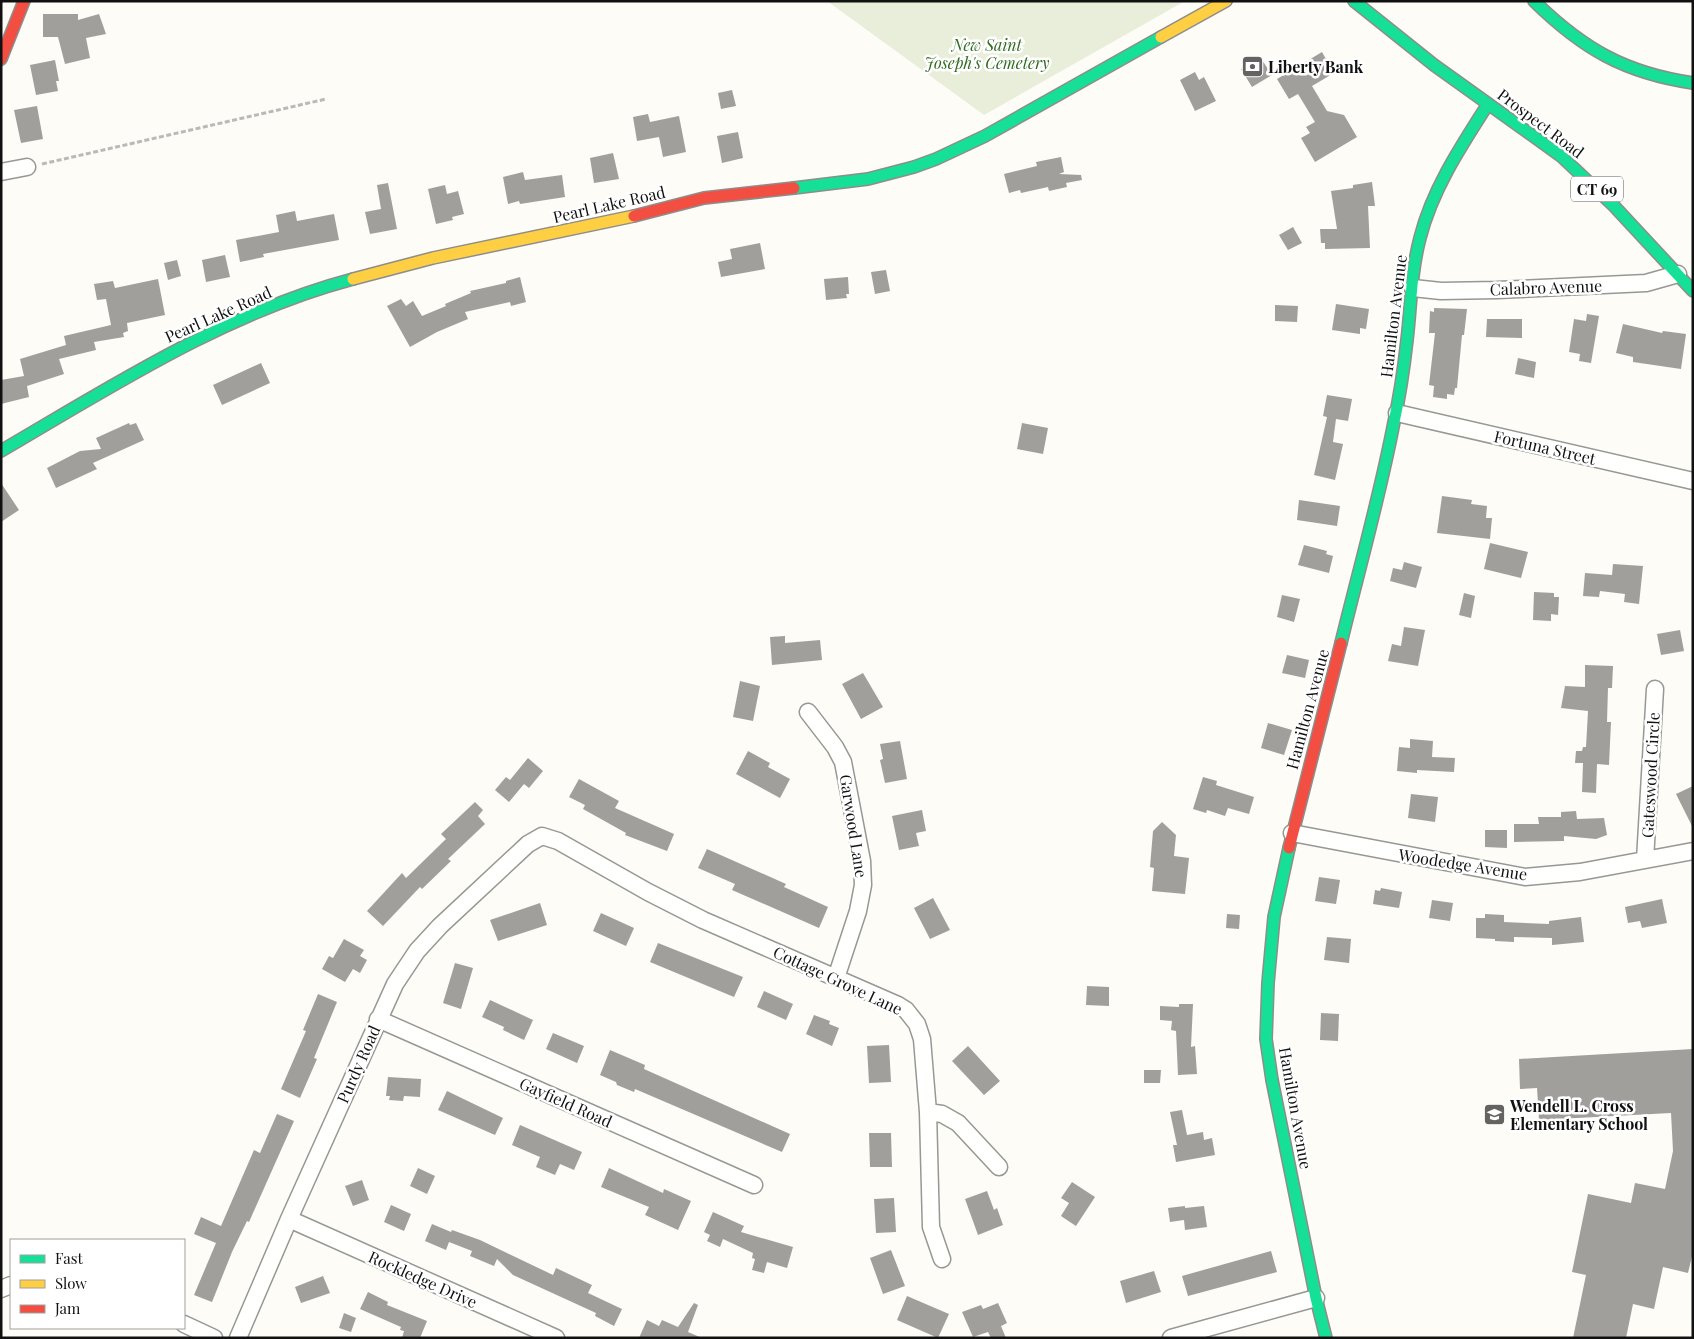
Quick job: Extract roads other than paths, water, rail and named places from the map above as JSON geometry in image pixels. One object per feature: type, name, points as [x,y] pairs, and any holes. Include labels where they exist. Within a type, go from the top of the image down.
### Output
[{"type":"main road","points":[[1,59],[24,1]]},
{"type":"main road","name":"Pearl Lake Road","points":[[1,451],[165,355],[249,314],[334,284],[433,258],[613,221],[704,198],[859,180],[892,173],[936,159],[985,136],[1226,1]]},
{"type":"main road","name":"Prospect Road","points":[[1354,1],[1434,65],[1544,142],[1580,172],[1626,218],[1693,291]]},
{"type":"main road","points":[[1534,1],[1570,34],[1611,61],[1660,78],[1693,83]]},
{"type":"main road","name":"Hamilton Avenue","points":[[1326,1338],[1316,1298],[1272,1080],[1266,1039],[1268,983],[1274,918],[1292,833],[1358,580],[1397,413],[1417,253],[1424,225],[1441,183],[1454,158],[1488,104]]},
{"type":"street","points":[[1,172],[27,167]]},
{"type":"street","name":"Calabro Avenue","points":[[1413,288],[1441,291],[1646,283],[1678,274]]},
{"type":"street","name":"Fortuna Street","points":[[1397,413],[1693,481]]},
{"type":"street","name":"Gateswood Circle","points":[[1645,860],[1655,689]]},
{"type":"street","name":"Garwood Lane","points":[[808,712],[835,747],[843,762],[862,861],[863,885],[858,911],[836,978]]},
{"type":"street","name":"Woodedge Avenue","points":[[1292,833],[1524,878],[1580,872],[1693,851]]},
{"type":"street","name":"Cottage Grove Lane","points":[[542,836],[558,841],[648,892],[703,920],[906,1010],[917,1024],[922,1039],[928,1112],[931,1227],[942,1259]]},
{"type":"street","name":"Purdy Road","points":[[238,1338],[378,1019],[405,967],[428,938],[528,844],[542,836]]},
{"type":"street","name":"Gayfield Road","points":[[378,1019],[754,1185]]},
{"type":"street","points":[[928,1112],[942,1114],[958,1123],[999,1167]]},
{"type":"street","name":"Rockledge Drive","points":[[289,1219],[556,1338]]},
{"type":"street","points":[[1171,1338],[1316,1298]]},
{"type":"street","points":[[185,1324],[214,1338]]},
{"type":"place","name":"Liberty Bank","points":[[1252,66]]},
{"type":"place","name":"Wendell L. Cross Elementary School","points":[[1494,1114]]},
{"type":"park label","name":"New Saint Joseph's Cemetery","points":[[987,53]]}]
